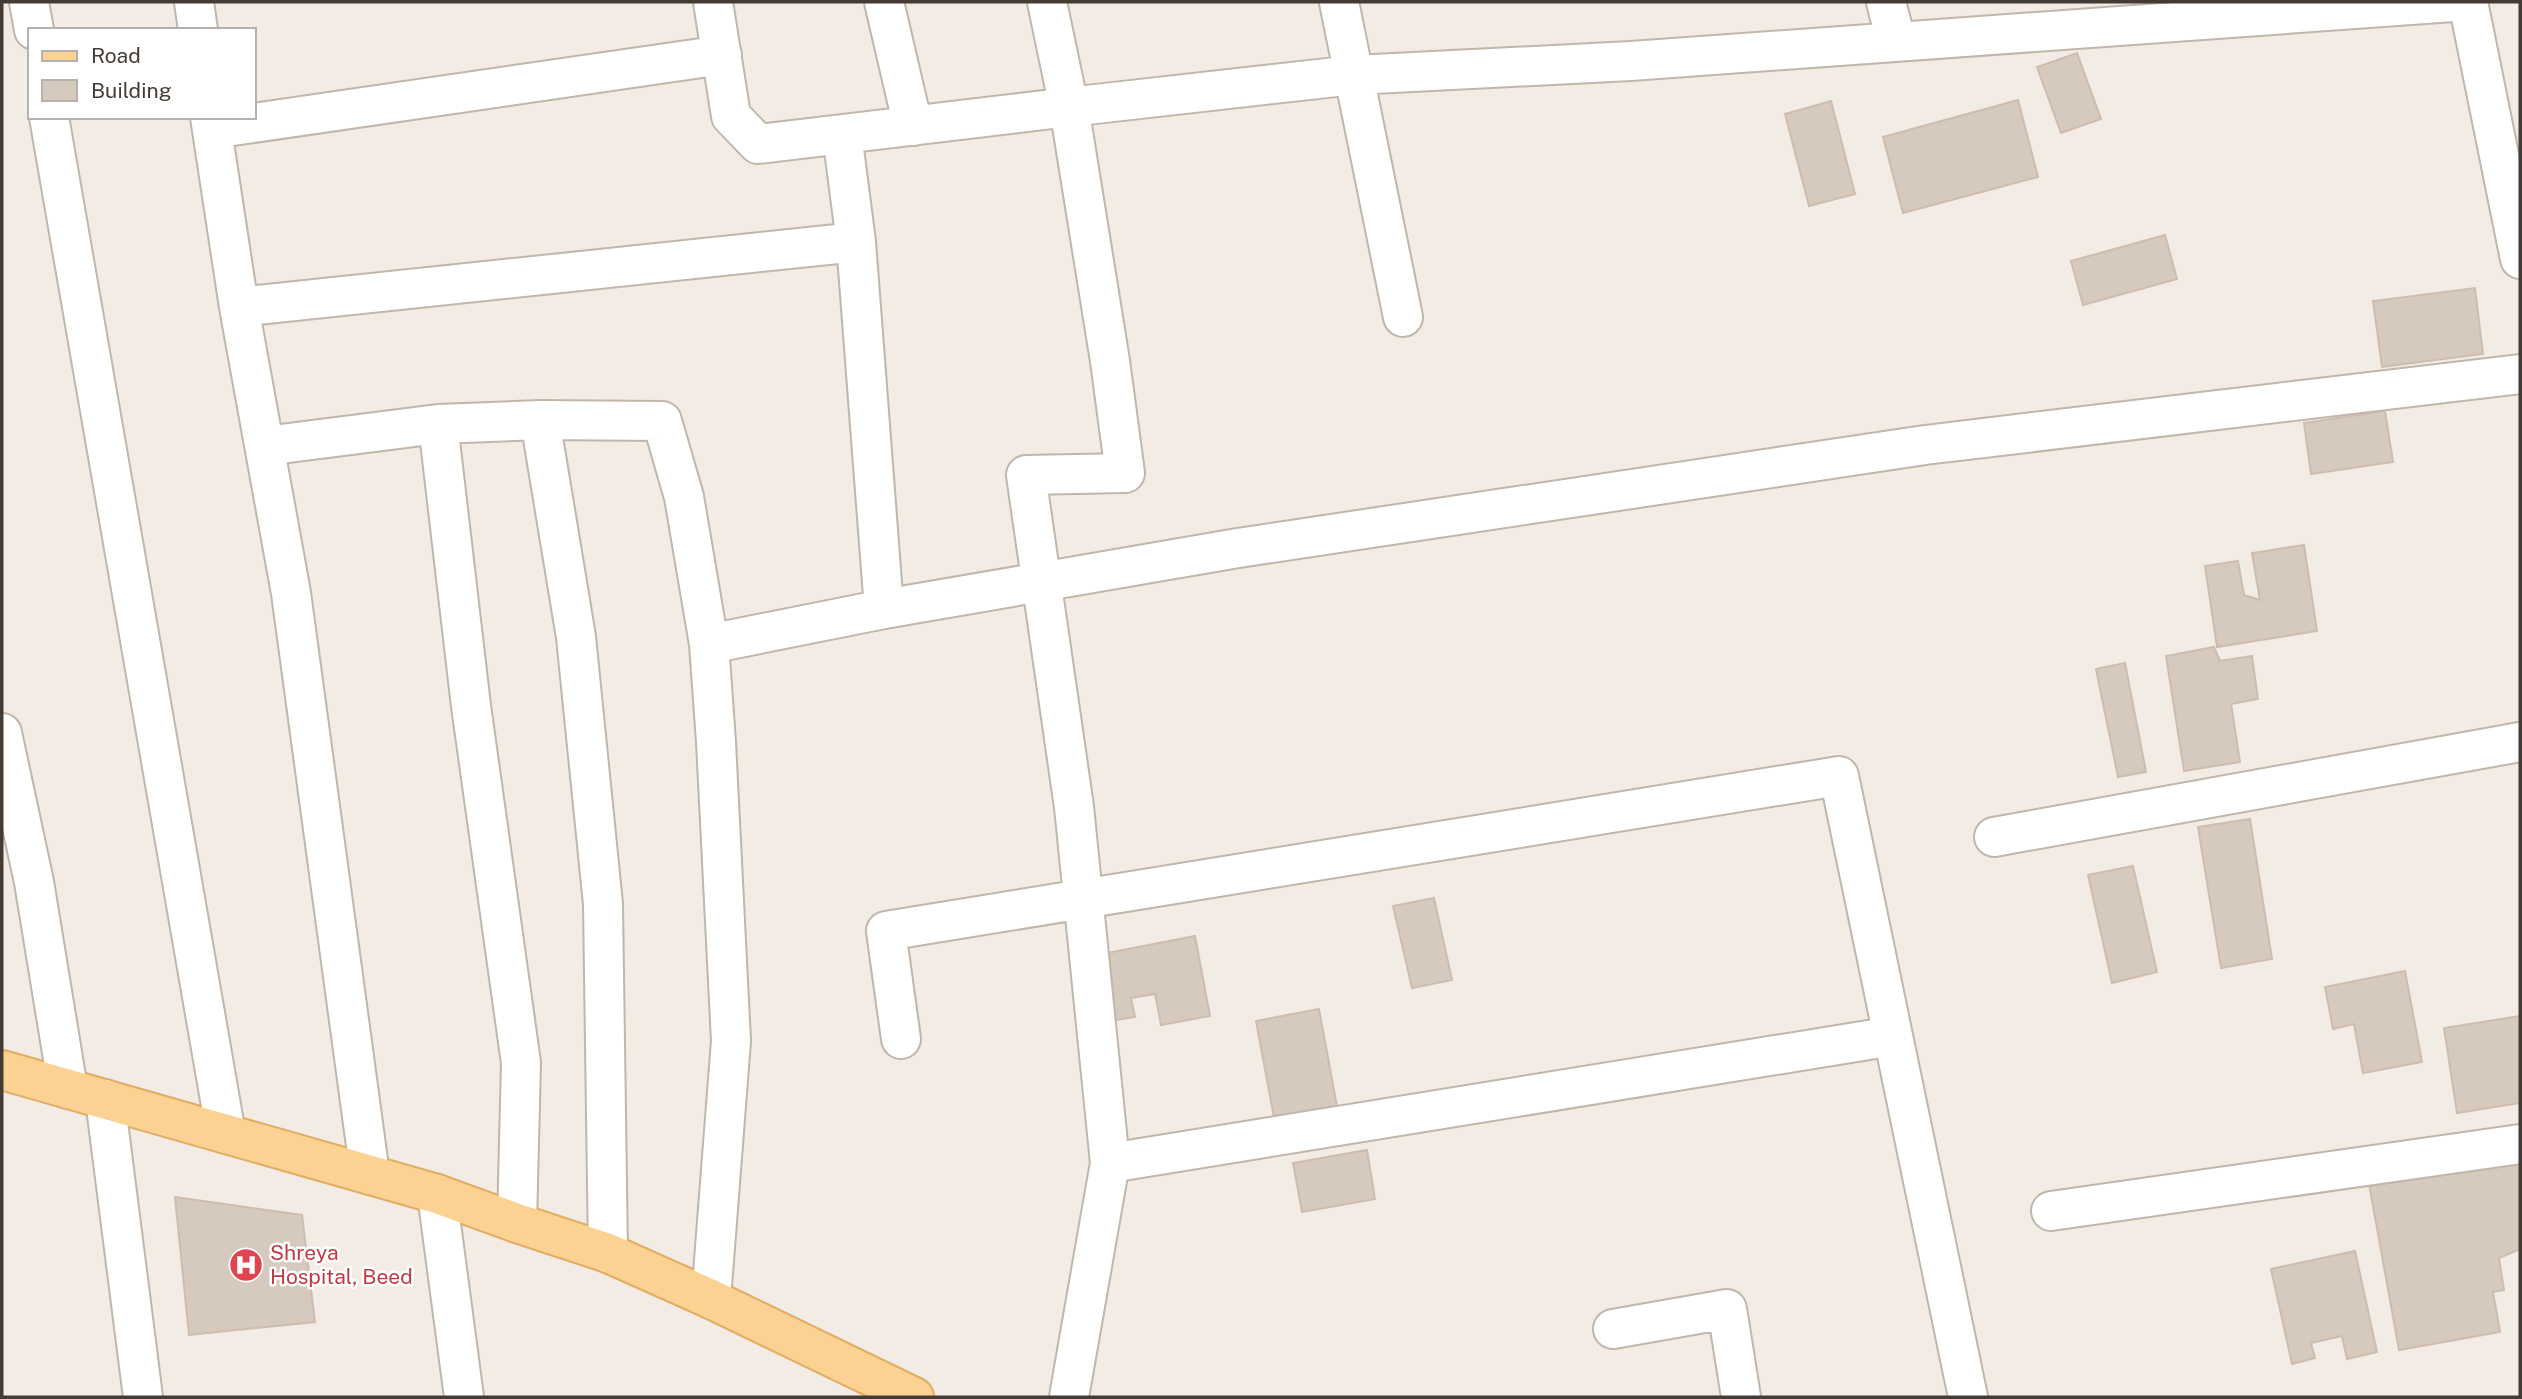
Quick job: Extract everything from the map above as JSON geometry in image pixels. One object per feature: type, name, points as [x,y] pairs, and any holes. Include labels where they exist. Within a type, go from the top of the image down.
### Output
[{"type":"main road","points":[[2,1070],[437,1194],[608,1253],[711,1299],[914,1397]]},
{"type":"street","points":[[29,2],[34,28]]},
{"type":"street","points":[[194,2],[198,28]]},
{"type":"street","points":[[713,2],[732,116],[758,144],[1354,75],[1631,61],[2446,2],[2520,259]]},
{"type":"street","points":[[884,2],[913,126]]},
{"type":"street","points":[[1047,2],[1069,107],[1110,361],[1125,473],[1026,475],[1074,807],[1110,1163],[1069,1397]]},
{"type":"street","points":[[1339,2],[1403,317]]},
{"type":"street","points":[[1886,2],[1896,41]]},
{"type":"street","points":[[256,117],[722,55]]},
{"type":"street","points":[[48,119],[226,1134]]},
{"type":"street","points":[[241,119],[211,123],[239,307],[291,593],[370,1175]]},
{"type":"street","points":[[842,134],[856,242],[884,610]]},
{"type":"street","points":[[239,307],[856,242]]},
{"type":"street","points":[[709,644],[884,610],[1238,548],[1925,445],[2520,374]]},
{"type":"street","points":[[265,446],[438,424],[540,420],[662,421],[684,498],[709,644],[731,1041],[711,1299]]},
{"type":"street","points":[[540,420],[576,637],[603,904],[608,1253]]},
{"type":"street","points":[[438,424],[471,706],[521,1063],[517,1223]]},
{"type":"street","points":[[2,733],[34,882],[68,1089]]},
{"type":"street","points":[[1994,837],[2520,742]]},
{"type":"street","points":[[901,1039],[886,931],[1839,776],[1968,1397]]},
{"type":"street","points":[[1110,1163],[1893,1036]]},
{"type":"street","points":[[105,1099],[143,1397]]},
{"type":"street","points":[[2051,1211],[2520,1144]]},
{"type":"street","points":[[437,1194],[464,1397]]},
{"type":"street","points":[[1613,1329],[1727,1309],[1741,1397]]},
{"type":"building","points":[[2077,53],[2101,119],[2061,133],[2037,67]]},
{"type":"building","points":[[2018,100],[2038,177],[1903,213],[1883,137]]},
{"type":"building","points":[[1831,101],[1855,194],[1809,206],[1785,114]]},
{"type":"building","points":[[2165,235],[2177,279],[2083,305],[2071,261]]},
{"type":"building","points":[[2475,288],[2483,354],[2382,367],[2373,301]]},
{"type":"building","points":[[2385,411],[2393,462],[2311,474],[2304,423]]},
{"type":"building","points":[[2304,545],[2317,631],[2217,647],[2205,566],[2238,561],[2244,595],[2260,600],[2252,553]]},
{"type":"building","points":[[2214,647],[2220,661],[2252,656],[2258,699],[2231,704],[2240,762],[2184,771],[2166,656]]},
{"type":"building","points":[[2125,663],[2146,772],[2118,777],[2096,669]]},
{"type":"building","points":[[2250,819],[2272,959],[2221,968],[2198,827]]},
{"type":"building","points":[[2133,866],[2157,972],[2112,983],[2088,875]]},
{"type":"building","points":[[1434,898],[1452,980],[1412,988],[1393,906]]},
{"type":"building","points":[[1195,936],[1210,1016],[1161,1025],[1155,994],[1131,998],[1135,1017],[1115,1020],[1102,954]]},
{"type":"building","points":[[2405,971],[2422,1062],[2363,1073],[2354,1024],[2333,1029],[2325,987]]},
{"type":"building","points":[[1319,1009],[1338,1112],[1275,1123],[1256,1021]]},
{"type":"building","points":[[2520,1016],[2520,1103],[2457,1113],[2444,1028]]},
{"type":"building","points":[[1367,1150],[1375,1199],[1302,1212],[1293,1163]]},
{"type":"building","points":[[2520,1157],[2520,1249],[2499,1258],[2504,1290],[2493,1292],[2500,1332],[2399,1350],[2369,1184]]},
{"type":"building","points":[[175,1197],[302,1215],[315,1322],[189,1335]]},
{"type":"building","points":[[2355,1251],[2377,1352],[2347,1359],[2342,1336],[2311,1343],[2315,1358],[2292,1364],[2271,1269]]},
{"type":"place","name":"Shreya Hospital, Beed","points":[[246,1265]]}]
